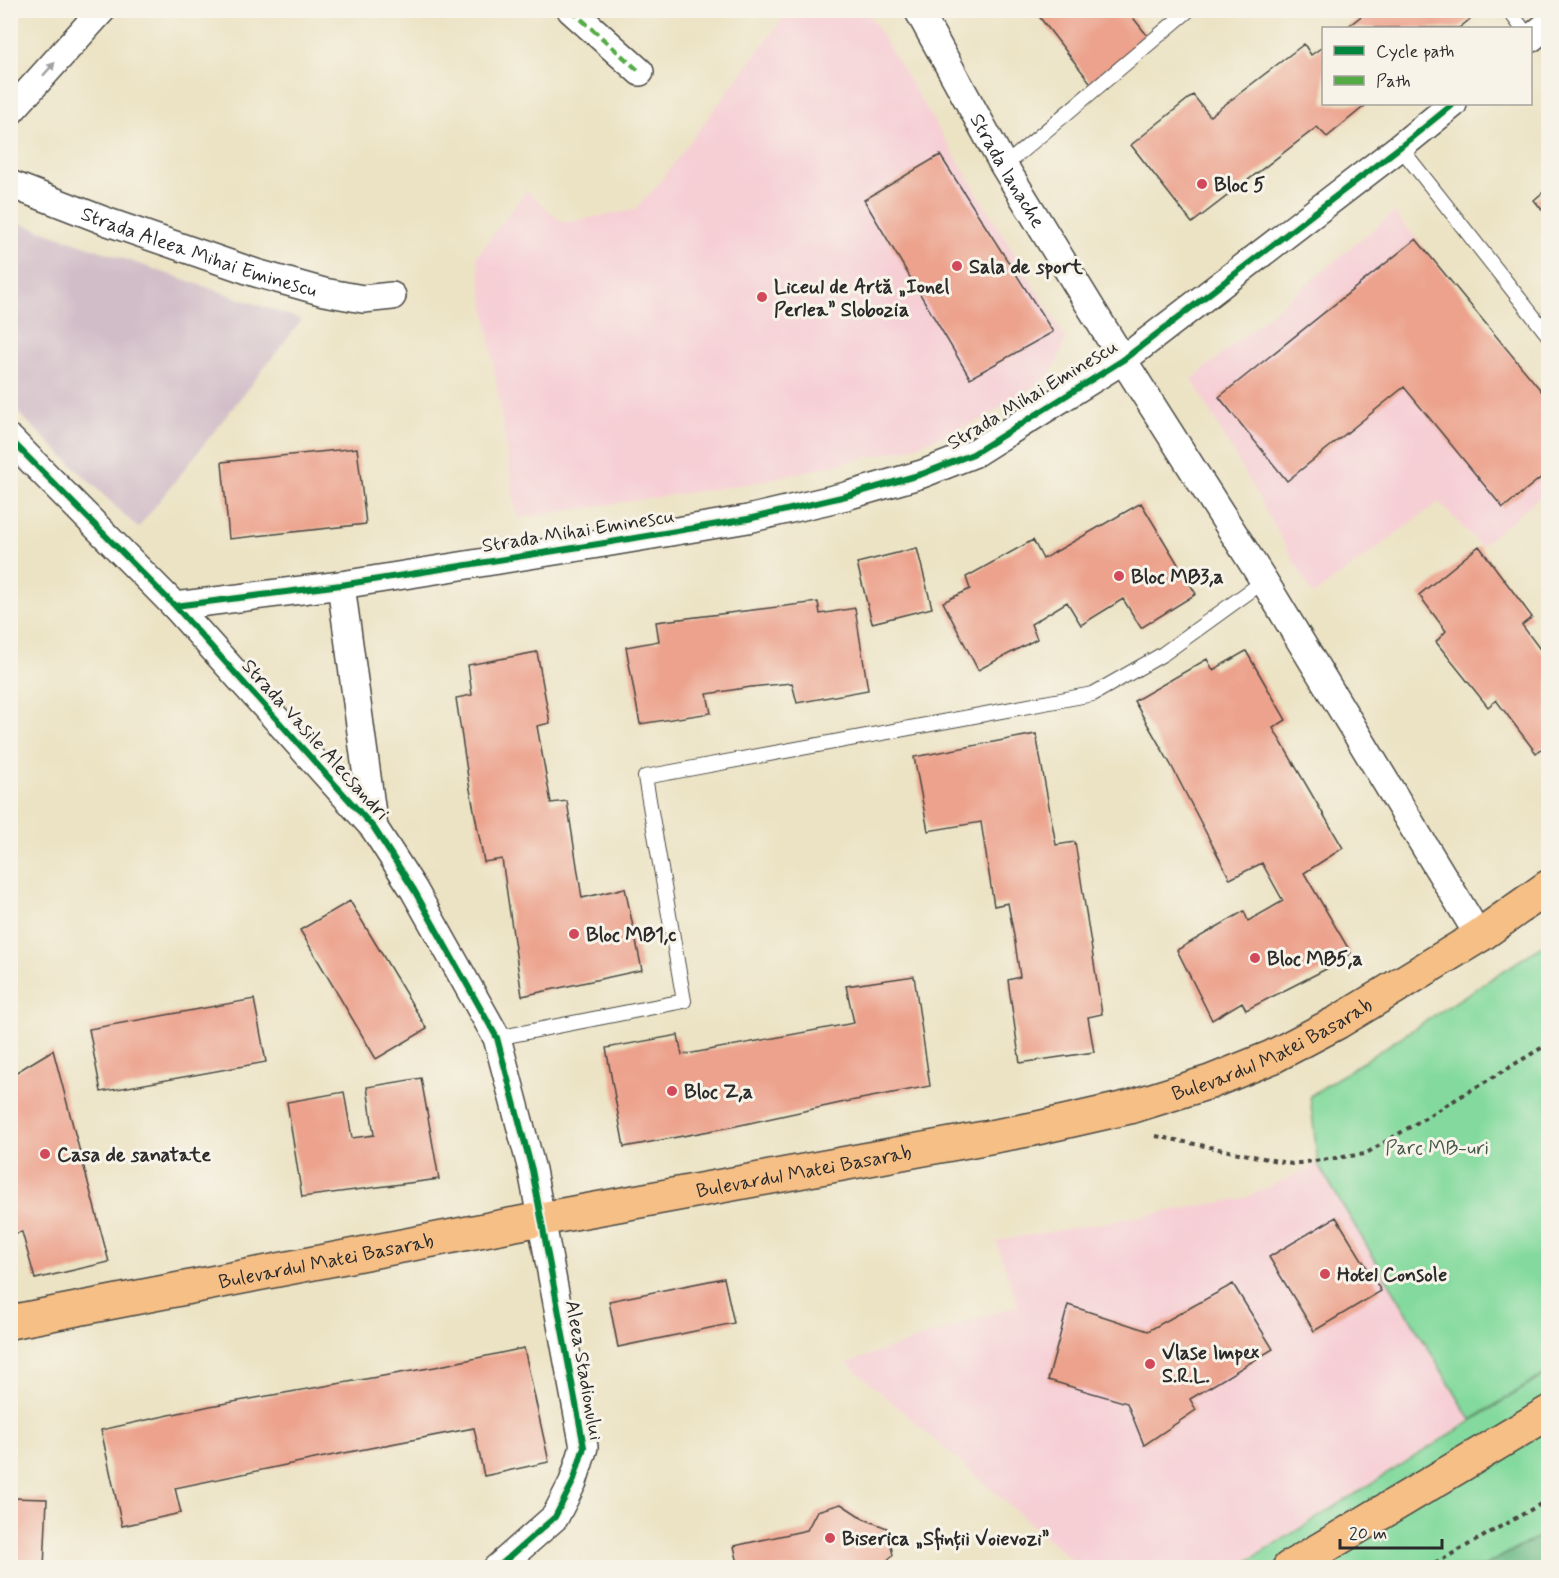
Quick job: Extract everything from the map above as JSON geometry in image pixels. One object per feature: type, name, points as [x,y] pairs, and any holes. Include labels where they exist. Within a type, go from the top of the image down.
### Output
[{"type":"main road","name":"Bulevardul Matei Basarab","points":[[10,1322],[1033,1129],[1130,1107],[1210,1082],[1272,1057],[1338,1022],[1479,936],[1548,887]]},
{"type":"main road","points":[[1289,1568],[1548,1413]]},
{"type":"street","points":[[10,112],[102,10]]},
{"type":"street","points":[[571,10],[640,72]]},
{"type":"street","name":"Strada Ianache","points":[[918,10],[1004,166],[1123,360],[1264,581],[1479,936]]},
{"type":"street","points":[[1532,37],[1548,24]]},
{"type":"street","name":"Strada Mihai Eminescu","points":[[175,606],[341,585],[748,519],[857,493],[922,474],[973,454],[1123,360],[1452,105]]},
{"type":"street","name":"Strada Aleea Mihai Eminescu","points":[[10,183],[108,222],[256,273],[324,292],[363,299],[392,296]]},
{"type":"street","name":"Strada Vasile Alecsandri","points":[[10,439],[175,606],[374,828],[414,890],[497,1038],[532,1170],[541,1220]]},
{"type":"street","points":[[341,585],[374,828]]},
{"type":"street","name":"Aleea Stadionului","points":[[496,1568],[555,1517],[573,1482],[584,1447],[541,1220]]},
{"type":"lane","points":[[1004,166],[1189,10]]},
{"type":"lane","points":[[1509,10],[1521,27]]},
{"type":"lane","points":[[1400,147],[1548,335]]},
{"type":"lane","points":[[497,1038],[684,1001],[645,777],[1094,694],[1163,654],[1264,581]]},
{"type":"path","points":[[1130,1107],[1154,1135],[1292,1164],[1365,1154],[1548,1044]]},
{"type":"path","points":[[1427,1568],[1548,1500]]},
{"type":"shaded area","name":"Liceul de Artă „Ionel Perlea” Slobozia","points":[[788,11],[867,11],[1066,339],[1057,362],[1047,378],[983,419],[911,448],[753,483],[517,518],[477,256],[526,190],[563,223],[634,210],[656,187]]},
{"type":"shaded area","points":[[1394,212],[1548,399],[1548,490],[1481,546],[1439,502],[1313,595],[1192,379]]},
{"type":"shaded area","points":[[11,220],[302,320],[138,528],[11,406]]},
{"type":"shaded area","points":[[1318,1164],[1471,1420],[1236,1567],[1080,1567],[847,1363],[1018,1305],[996,1241],[1245,1198]]},
{"type":"green space","name":"Parc MB-uri","points":[[1548,942],[1548,1372],[1471,1420],[1318,1164],[1310,1096]]},
{"type":"green space","points":[[1548,1373],[1548,1532],[1482,1567],[1237,1568]]},
{"type":"green space","points":[[1548,1532],[1548,1567],[1482,1567]]},
{"type":"building","points":[[1034,10],[1127,10],[1150,39],[1093,86]]},
{"type":"building","points":[[1369,10],[1470,10],[1474,16],[1460,27],[1347,27]]},
{"type":"building","name":"Bloc 5","points":[[1304,44],[1311,55],[1322,47],[1322,105],[1366,105],[1327,137],[1317,127],[1192,223],[1131,145],[1193,95],[1210,116]]},
{"type":"building","name":"Sala de sport","points":[[940,155],[1053,332],[970,378],[864,200]]},
{"type":"building","points":[[1548,188],[1548,217],[1534,200]]},
{"type":"building","points":[[1416,239],[1548,399],[1548,472],[1503,508],[1404,387],[1287,481],[1219,397]]},
{"type":"building","points":[[357,448],[366,524],[229,539],[222,462]]},
{"type":"building","points":[[1141,503],[1196,594],[1141,628],[1123,599],[1081,625],[1067,602],[1031,624],[1037,639],[978,670],[943,602],[970,589],[966,577],[1033,540],[1043,559]]},
{"type":"building","points":[[1479,546],[1532,617],[1522,625],[1548,660],[1548,744],[1536,753],[1496,700],[1488,707],[1436,642],[1446,631],[1419,595]]},
{"type":"building","points":[[917,548],[932,608],[872,623],[857,563]]},
{"type":"building","points":[[818,602],[820,614],[855,608],[868,690],[797,703],[792,683],[751,687],[707,694],[711,713],[640,724],[626,647],[659,641],[656,622]]},
{"type":"building","points":[[1246,651],[1286,720],[1273,728],[1343,848],[1304,873],[1351,953],[1334,965],[1246,1010],[1242,1002],[1212,1020],[1177,950],[1244,911],[1248,921],[1283,901],[1262,863],[1230,879],[1171,765],[1134,701],[1207,659],[1213,670]]},
{"type":"building","points":[[537,652],[550,723],[537,726],[551,803],[567,801],[582,898],[625,888],[642,970],[522,996],[502,859],[484,862],[456,698],[472,695],[468,665]]},
{"type":"building","points":[[1036,734],[1056,845],[1075,842],[1102,1014],[1088,1017],[1094,1052],[1020,1063],[1008,980],[1020,977],[1014,936],[1008,903],[994,906],[981,822],[928,831],[914,757]]},
{"type":"building","points":[[350,901],[427,1029],[376,1059],[300,930]]},
{"type":"building","points":[[914,976],[930,1086],[624,1147],[606,1048],[678,1035],[682,1055],[854,1023],[846,986]]},
{"type":"building","points":[[254,999],[266,1062],[101,1092],[89,1029]]},
{"type":"building","name":"Casa de sanatate","points":[[53,1050],[109,1262],[35,1279],[22,1232],[10,1234],[10,1076]]},
{"type":"building","points":[[421,1078],[439,1179],[302,1197],[287,1102],[344,1092],[352,1138],[374,1135],[367,1087]]},
{"type":"building","name":"Hotel Console","points":[[1336,1217],[1381,1291],[1314,1331],[1269,1257]]},
{"type":"building","points":[[724,1278],[734,1323],[618,1347],[609,1301]]},
{"type":"building","name":"Vlase Impex S.R.L.","points":[[1233,1284],[1273,1349],[1190,1399],[1196,1410],[1144,1445],[1127,1403],[1048,1380],[1068,1305],[1148,1331]]},
{"type":"building","points":[[524,1348],[549,1462],[484,1476],[474,1428],[175,1488],[181,1513],[122,1526],[101,1430],[210,1406],[435,1367]]},
{"type":"building","points":[[10,1498],[47,1499],[44,1568],[10,1568]]},
{"type":"building","name":"Biserica „Sfinții Voievozi”","points":[[841,1504],[864,1519],[887,1528],[893,1555],[879,1568],[739,1568],[734,1546],[807,1530],[817,1511]]},
{"type":"marked path","points":[[571,10],[640,72]]},
{"type":"cycle path","points":[[175,606],[341,585],[748,519],[846,496],[922,474],[973,454],[1123,360],[1452,105]]},
{"type":"cycle path","points":[[10,439],[175,606],[374,828],[414,890],[497,1038],[532,1170],[584,1447],[573,1482],[555,1517],[497,1568]]},
{"type":"place","name":"Bloc 5","points":[[1202,184]]},
{"type":"place","name":"Sala de sport","points":[[957,266]]},
{"type":"place","name":"Liceul de Artă „Ionel Perlea” Slobozia","points":[[762,297]]},
{"type":"place","name":"Bloc MB3,a","points":[[1119,576]]},
{"type":"place","name":"Bloc MB1,c","points":[[574,934]]},
{"type":"place","name":"Bloc MB5,a","points":[[1255,958]]},
{"type":"place","name":"Bloc Z,a","points":[[672,1091]]},
{"type":"place","name":"Casa de sanatate","points":[[45,1154]]},
{"type":"place","name":"Hotel Console","points":[[1325,1274]]},
{"type":"place","name":"Vlase Impex S.R.L.","points":[[1150,1364]]},
{"type":"place","name":"Biserica „Sfinții Voievozi”","points":[[830,1538]]}]
